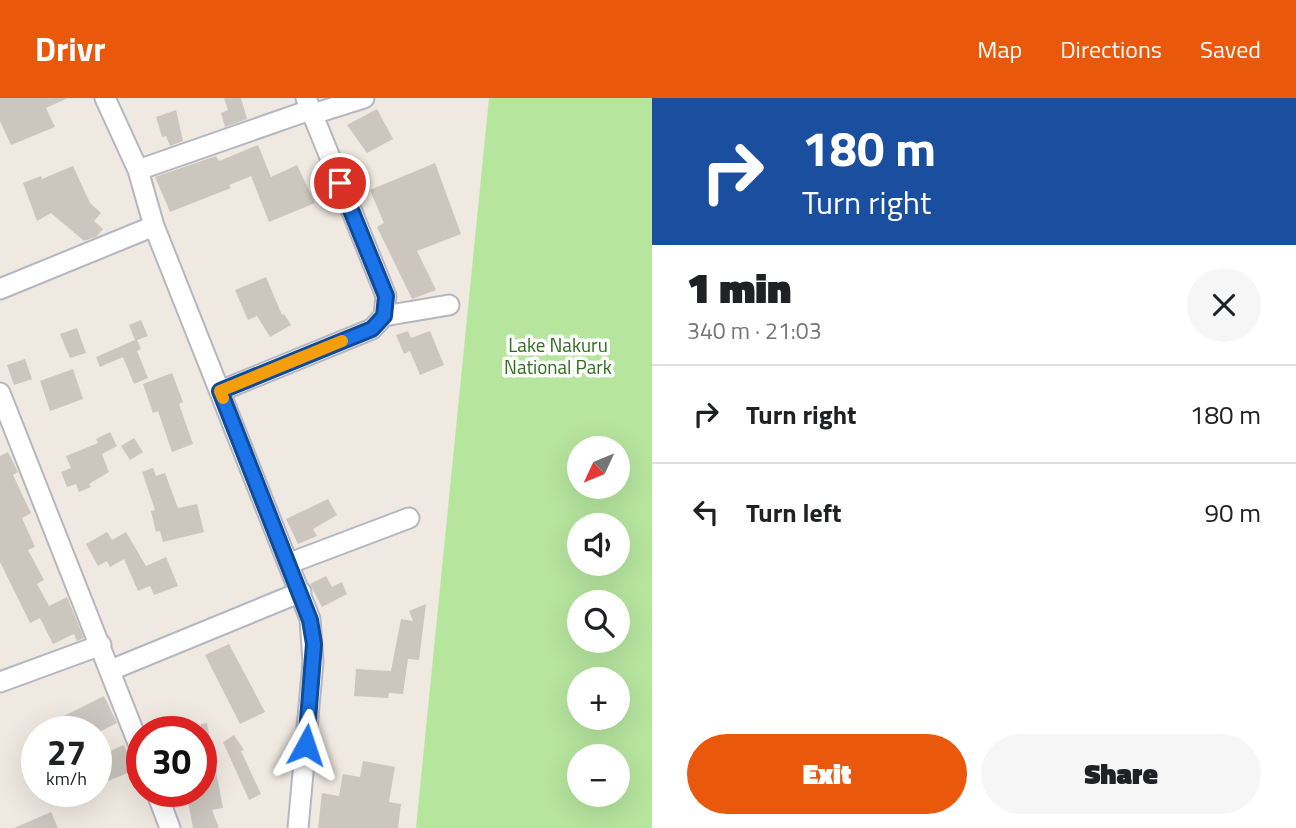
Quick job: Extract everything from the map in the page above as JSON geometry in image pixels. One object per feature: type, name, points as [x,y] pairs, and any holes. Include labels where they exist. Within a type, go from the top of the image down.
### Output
[{"type":"street","points":[[105,98],[138,170],[154,226],[301,592],[314,644],[298,828]]},
{"type":"street","points":[[138,170],[310,107],[364,98]]},
{"type":"street","points":[[220,391],[372,329],[384,316],[386,296],[310,107]]},
{"type":"street","points":[[0,289],[154,226]]},
{"type":"street","points":[[384,316],[449,305]]},
{"type":"street","points":[[0,393],[128,716]]},
{"type":"street","points":[[290,563],[410,518]]},
{"type":"street","points":[[111,670],[301,592]]},
{"type":"street","points":[[0,682],[102,645]]},
{"type":"street","points":[[162,807],[170,828]]},
{"type":"green space","name":"Lake Nakuru National Park","points":[[489,98],[652,98],[652,828],[416,828]]},
{"type":"building","points":[[0,98],[68,98],[46,108],[55,127],[11,145],[0,121]]},
{"type":"building","points":[[224,98],[241,98],[247,119],[225,127],[221,113],[228,110]]},
{"type":"building","points":[[377,109],[393,139],[367,153],[347,125]]},
{"type":"building","points":[[176,110],[183,141],[170,146],[166,136],[162,137],[156,117]]},
{"type":"building","points":[[258,145],[271,177],[297,165],[315,203],[269,222],[251,176],[229,185],[231,188],[170,212],[155,177],[216,156],[219,161]]},
{"type":"building","points":[[435,163],[461,234],[417,251],[436,290],[412,299],[377,227],[384,223],[370,190]]},
{"type":"building","points":[[73,166],[90,203],[101,213],[94,221],[103,229],[96,237],[84,241],[51,213],[37,221],[23,183],[41,176],[42,179]]},
{"type":"building","points":[[266,277],[282,315],[284,314],[291,325],[270,337],[257,316],[248,320],[235,290]]},
{"type":"building","points":[[141,320],[148,336],[137,340],[141,349],[137,351],[148,378],[134,384],[123,357],[100,367],[96,357],[135,340],[129,325]]},
{"type":"building","points":[[77,328],[86,353],[70,358],[60,334]]},
{"type":"building","points":[[408,331],[411,338],[430,331],[444,365],[420,375],[410,351],[404,354],[396,335]]},
{"type":"building","points":[[25,359],[32,379],[14,385],[7,365]]},
{"type":"building","points":[[73,369],[83,399],[50,411],[40,381]]},
{"type":"building","points":[[172,373],[183,402],[179,404],[193,444],[172,452],[158,411],[153,413],[143,384]]},
{"type":"building","points":[[110,432],[117,446],[102,454],[109,472],[89,484],[91,487],[79,492],[76,484],[67,487],[61,472],[71,468],[66,456],[98,443],[96,439]]},
{"type":"building","points":[[134,438],[143,452],[130,460],[121,446]]},
{"type":"building","points":[[8,452],[18,472],[13,475],[31,513],[22,518],[35,547],[28,550],[44,580],[37,584],[49,606],[67,597],[84,638],[77,641],[74,634],[53,644],[40,618],[30,623],[0,562],[0,456]]},
{"type":"building","points":[[153,468],[156,476],[165,473],[178,508],[197,504],[204,532],[163,542],[160,531],[156,532],[151,511],[155,510],[142,472]]},
{"type":"building","points":[[328,499],[337,515],[313,529],[317,536],[298,544],[286,519]]},
{"type":"building","points":[[107,532],[112,540],[126,532],[146,566],[166,557],[178,586],[154,595],[150,586],[138,591],[124,559],[110,567],[107,561],[98,566],[86,544]]},
{"type":"building","points":[[326,576],[332,587],[342,582],[347,594],[322,607],[310,584]]},
{"type":"building","points":[[426,604],[419,660],[408,659],[403,694],[389,693],[388,698],[354,696],[356,669],[391,671],[401,619],[413,621],[409,611]]},
{"type":"building","points":[[229,644],[265,712],[240,724],[205,655]]},
{"type":"building","points":[[104,696],[117,723],[112,726],[112,716],[64,716]]},
{"type":"building","points":[[234,735],[244,750],[241,751],[261,794],[249,800],[223,742]]},
{"type":"building","points":[[124,745],[126,750],[126,774],[112,779],[112,750]]},
{"type":"building","points":[[363,761],[395,767],[389,802],[401,804],[398,828],[318,828],[322,793],[339,796],[343,774],[360,777]]},
{"type":"building","points":[[217,776],[223,808],[212,810],[219,828],[193,828],[189,807],[217,807]]},
{"type":"building","points":[[51,812],[58,828],[14,828]]},
{"type":"slow traffic","points":[[223,398],[220,391],[342,341]]},
{"type":"route","points":[[306,745],[314,644],[310,620],[290,563],[220,391],[372,329],[381,322],[386,308],[386,296],[340,183]]}]
